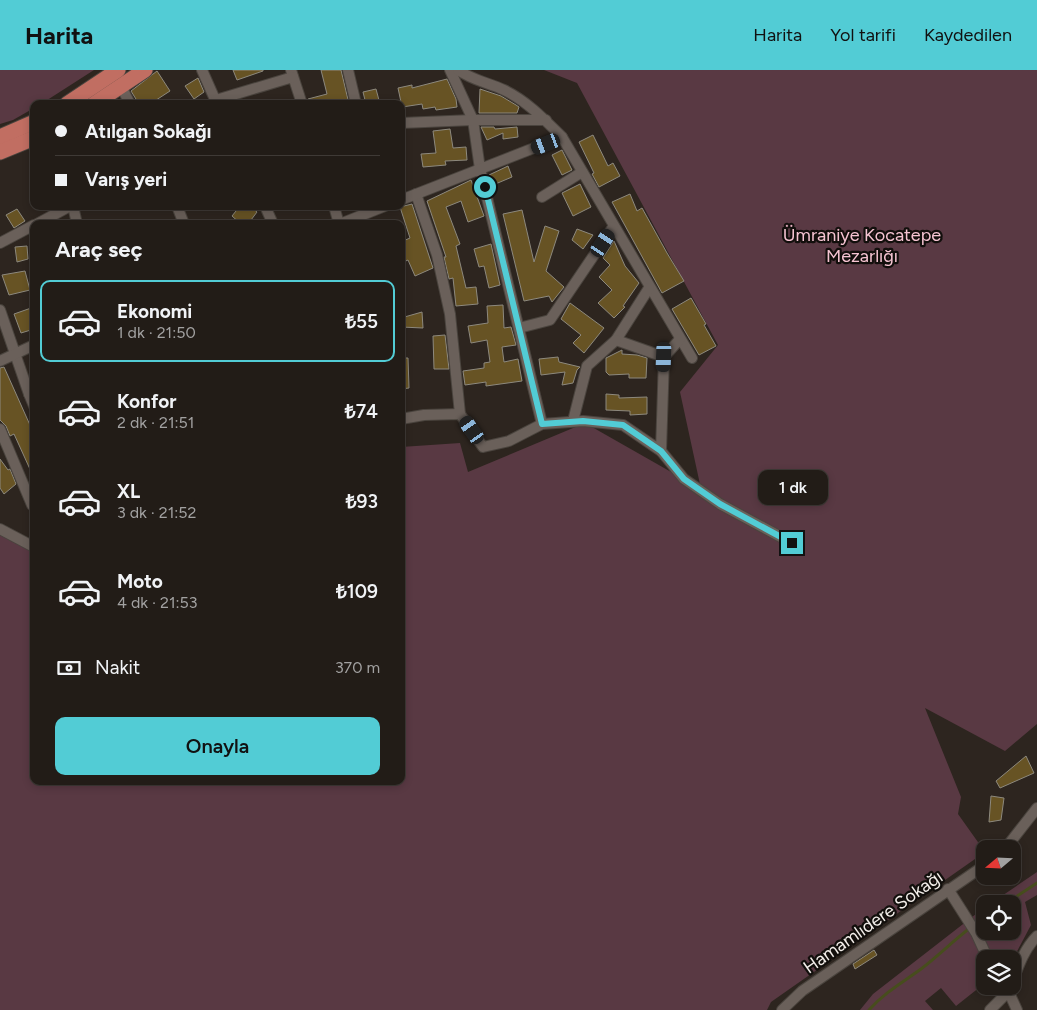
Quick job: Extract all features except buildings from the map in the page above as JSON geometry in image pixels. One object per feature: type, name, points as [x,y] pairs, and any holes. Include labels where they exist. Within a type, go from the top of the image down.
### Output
[{"type":"main road","points":[[75,100],[118,70]]},
{"type":"main road","points":[[100,100],[145,70]]},
{"type":"main road","points":[[0,137],[30,124]]},
{"type":"main road","points":[[0,152],[30,140]]},
{"type":"street","points":[[202,70],[216,100]]},
{"type":"street","points":[[348,70],[355,100]]},
{"type":"street","points":[[450,70],[473,120],[480,169],[542,424]]},
{"type":"street","points":[[458,70],[467,76],[505,90],[546,120],[562,137],[613,228],[692,358]]},
{"type":"street","points":[[222,100],[292,74],[301,100]]},
{"type":"street","points":[[121,86],[128,100]]},
{"type":"street","points":[[405,123],[546,120]]},
{"type":"street","points":[[405,198],[562,137]]},
{"type":"street","points":[[542,197],[582,172]]},
{"type":"street","points":[[416,194],[437,255],[450,314],[460,414],[483,446],[509,441],[542,424],[573,421],[623,425],[661,451],[684,479],[720,504],[792,543]]},
{"type":"street","points":[[45,220],[64,210]]},
{"type":"street","points":[[356,220],[377,210]]},
{"type":"street","points":[[0,243],[30,228]]},
{"type":"street","points":[[519,328],[550,320],[613,228]]},
{"type":"street","points":[[573,421],[587,366],[616,340],[649,288]]},
{"type":"street","points":[[0,310],[30,389]]},
{"type":"street","points":[[661,451],[664,357],[680,339]]},
{"type":"street","points":[[616,340],[664,357]]},
{"type":"street","points":[[0,361],[30,347]]},
{"type":"street","points":[[405,418],[424,415],[460,414]]},
{"type":"street","points":[[0,429],[30,500]]},
{"type":"street","points":[[0,529],[30,545]]},
{"type":"street","points":[[1012,840],[1037,808]]},
{"type":"street","name":"Hamamlıdere Sokağı","points":[[782,1010],[802,991],[976,871]]},
{"type":"street","points":[[948,889],[974,930],[984,950]]},
{"type":"street","points":[[1021,961],[1035,941]]},
{"type":"street","points":[[990,1010],[1003,995]]},
{"type":"street","points":[[1013,995],[1018,1010]]},
{"type":"green space","points":[[0,70],[94,70],[47,100],[30,100],[30,110],[13,120],[0,124]]},
{"type":"green space","name":"Ümraniye Kocatepe Mezarlığı","points":[[544,70],[1037,70],[1037,724],[1005,751],[925,708],[961,797],[958,814],[976,840],[976,858],[771,1002],[767,1010],[0,1010],[0,534],[30,550],[30,785],[405,785],[405,447],[460,443],[468,472],[585,423],[701,489],[680,392],[718,345],[577,83]]},
{"type":"green space","points":[[1037,872],[1037,895],[1025,902],[1031,925],[1018,950],[976,950],[976,990],[956,1006],[941,988],[925,1001],[933,1010],[860,1010],[873,994],[976,914],[976,940],[1021,940],[1021,895],[1003,895],[1018,885],[1021,885],[1021,883]]},
{"type":"waterway","points":[[1019,895],[1037,883]]},
{"type":"waterway","points":[[869,1010],[887,993],[921,969],[976,923]]},
{"type":"route","points":[[485,187],[542,424],[583,421],[623,425],[661,451],[684,479],[720,504],[792,543]]}]
